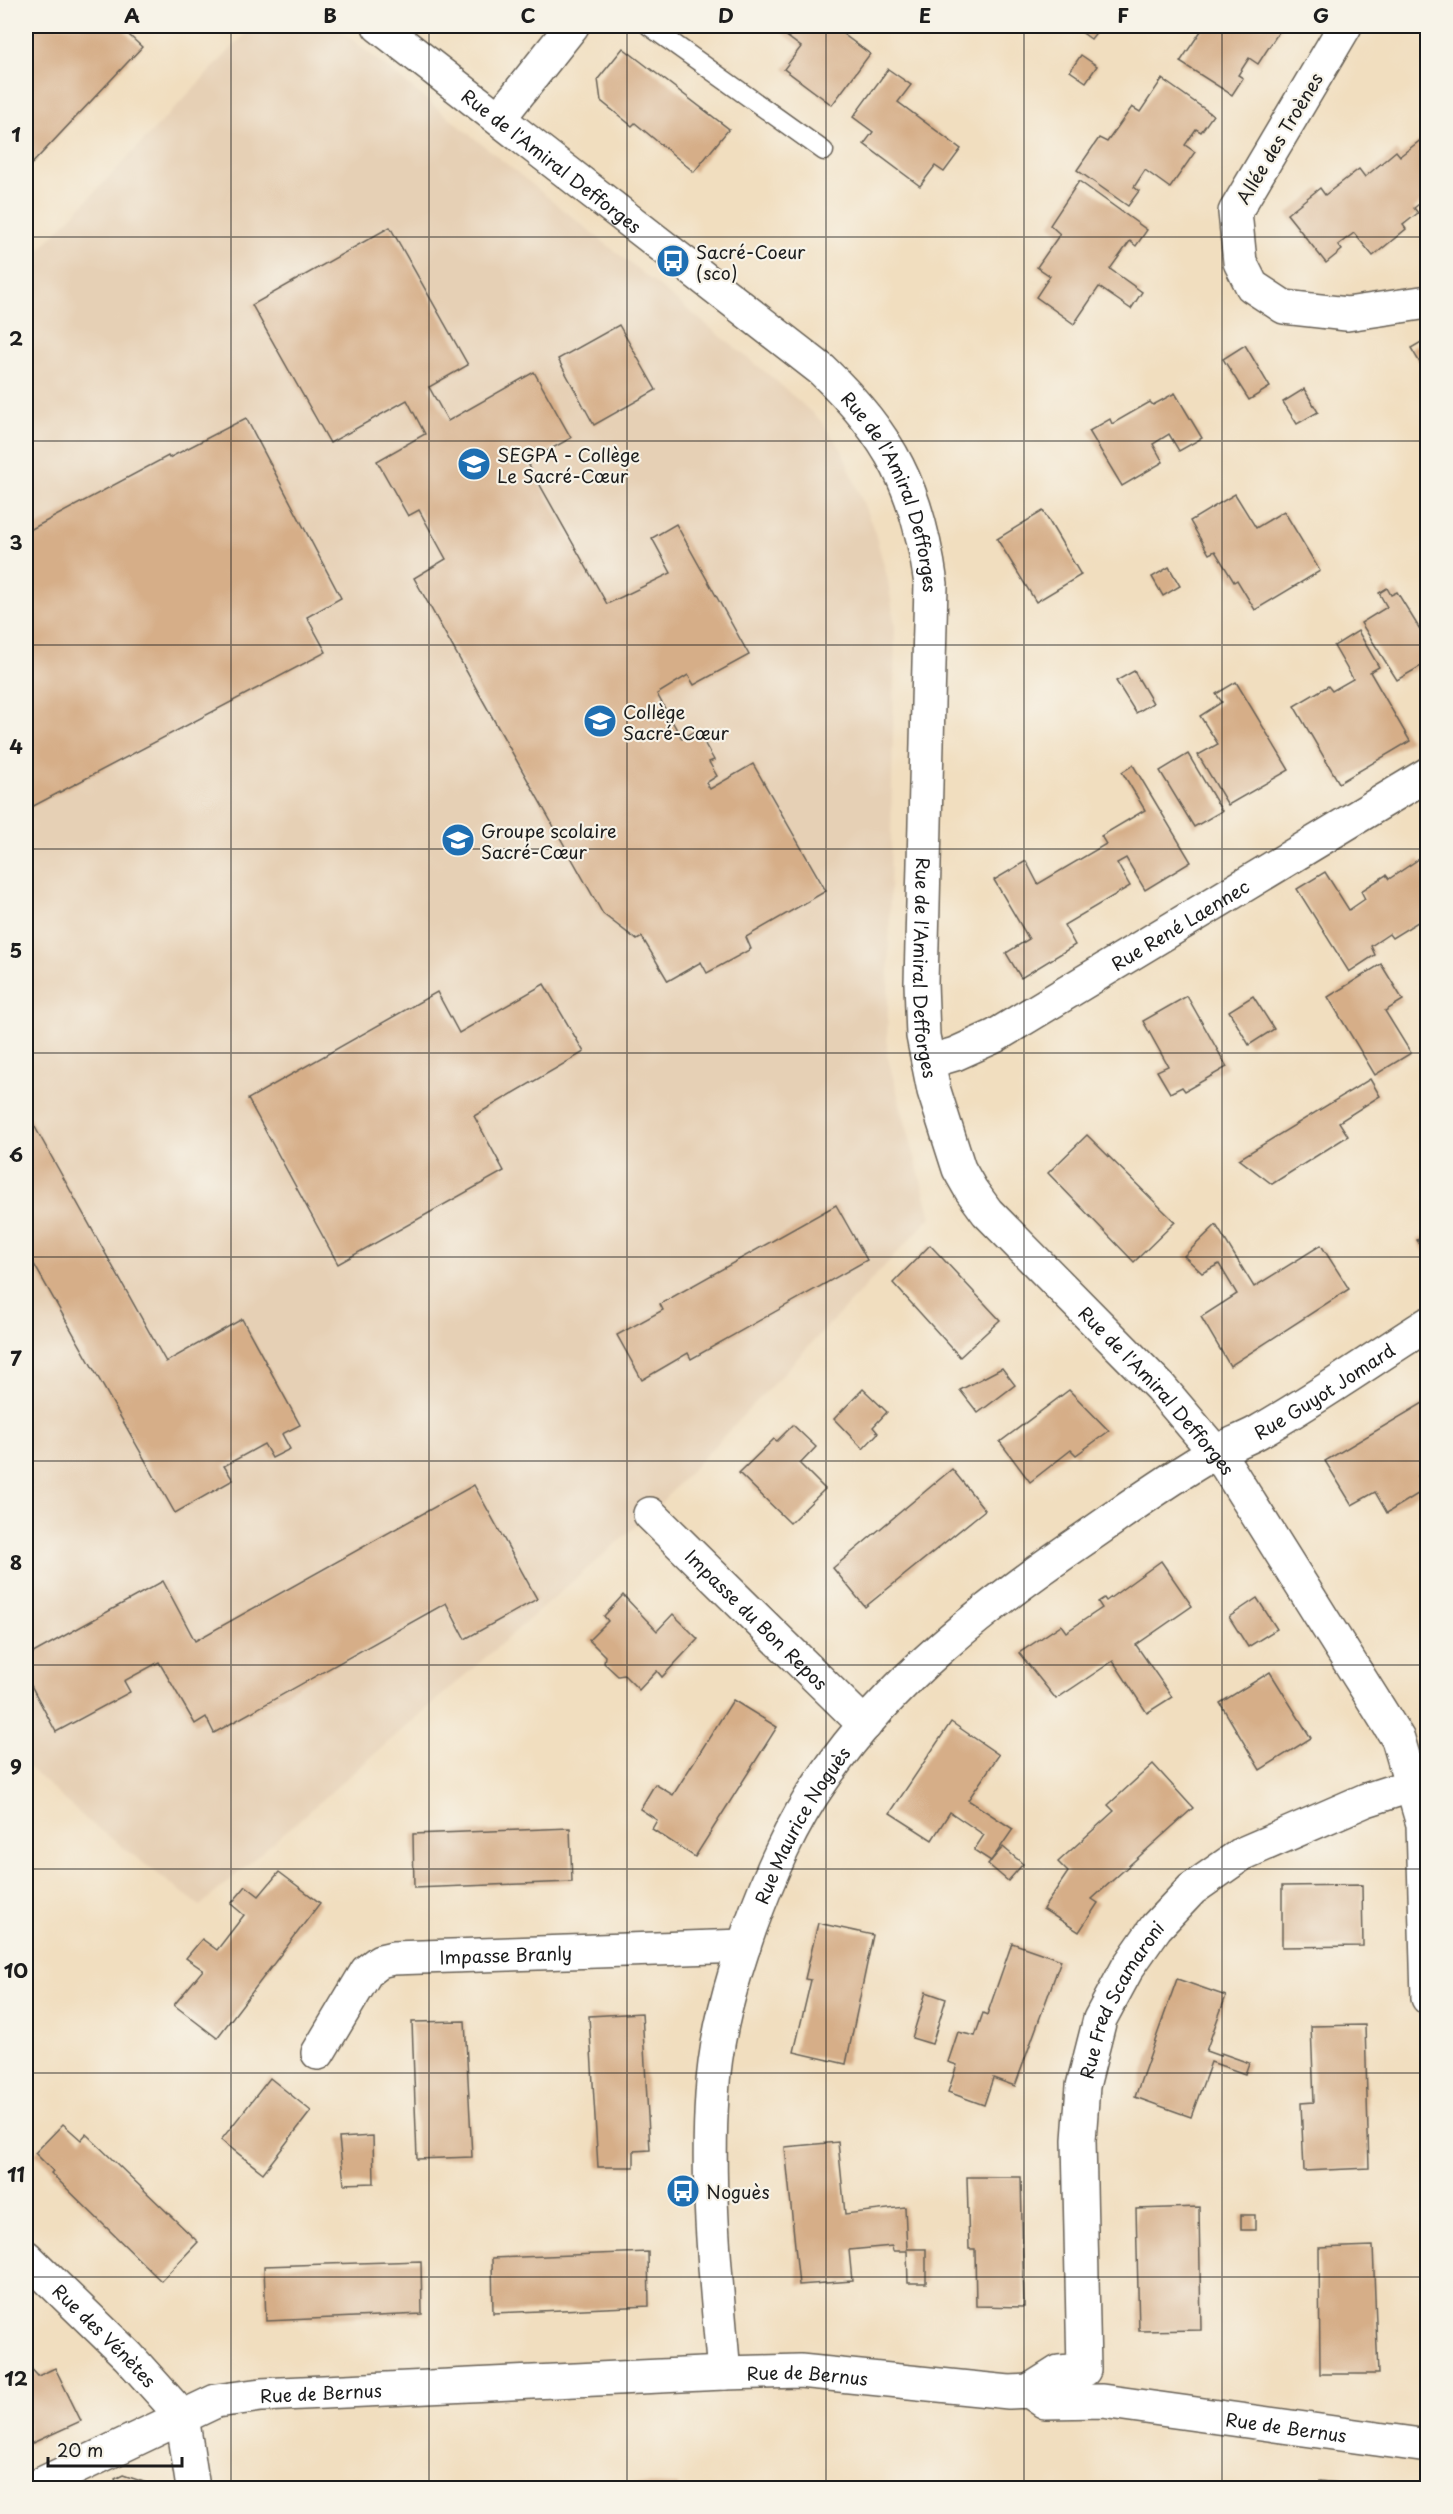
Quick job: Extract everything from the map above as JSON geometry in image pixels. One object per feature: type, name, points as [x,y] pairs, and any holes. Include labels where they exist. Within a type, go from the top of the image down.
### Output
[{"type":"street","name":"Rue de l'Amiral Defforges","points":[[379,26],[822,370],[847,394],[877,431],[900,466],[917,510],[926,543],[931,584],[921,983],[923,1036],[928,1062],[959,1169],[987,1212],[1160,1387],[1215,1452],[1263,1521],[1398,1738],[1420,1782],[1428,1998]]},
{"type":"street","points":[[499,118],[572,26]]},
{"type":"street","name":"Allée des Troènes","points":[[1346,26],[1235,212],[1240,262],[1252,286],[1284,307],[1347,314],[1428,302]]},
{"type":"street","name":"Rue René Laennec","points":[[928,1062],[955,1054],[995,1036],[1428,774]]},
{"type":"street","name":"Rue Guyot Jomard","points":[[1215,1452],[1257,1432],[1428,1324]]},
{"type":"street","name":"Rue Maurice Noguès","points":[[724,2373],[714,2246],[710,2143],[712,2094],[728,1997],[763,1893],[788,1836],[823,1778],[865,1725],[933,1653],[988,1607],[1152,1491],[1215,1452]]},
{"type":"street","name":"Impasse du Bon Repos","points":[[650,1514],[865,1725]]},
{"type":"street","name":"Rue Fred Scamaroni","points":[[1084,2370],[1078,2140],[1083,2086],[1090,2048],[1100,2019],[1128,1967],[1156,1927],[1192,1889],[1242,1854],[1346,1808],[1420,1782]]},
{"type":"street","name":"Impasse Branly","points":[[318,2053],[367,1971],[380,1961],[393,1958],[744,1946]]},
{"type":"street","name":"Rue des Vénètes","points":[[26,2257],[128,2356],[182,2416]]},
{"type":"street","points":[[1029,2391],[1059,2372],[1084,2370],[1096,2378],[1102,2401]]},
{"type":"street","name":"Rue de Bernus","points":[[33,2488],[216,2401],[261,2395],[724,2373],[800,2371],[1009,2392],[1029,2391],[1045,2402],[1102,2401],[1428,2446]]},
{"type":"street","points":[[182,2416],[193,2488]]},
{"type":"lane","points":[[649,26],[824,151]]},
{"type":"shaded area","name":"Groupe scolaire Sacré-Cœur","points":[[253,26],[335,26],[774,379],[820,420],[842,450],[875,533],[888,580],[895,625],[887,1055],[931,1217],[650,1514],[200,1906],[87,1820],[26,1765],[26,408],[35,397],[26,383],[26,280],[31,259]]},
{"type":"building","points":[[26,26],[119,26],[142,47],[26,170]]},
{"type":"building","points":[[773,26],[832,26],[870,54],[832,105],[784,69],[801,47]]},
{"type":"building","points":[[1073,26],[1101,26],[1091,39]]},
{"type":"building","points":[[1199,26],[1282,27],[1258,64],[1249,58],[1238,75],[1243,78],[1232,95],[1180,62],[1203,28]]},
{"type":"building","points":[[623,48],[729,129],[694,172],[635,123],[632,126],[601,101],[598,79]]},
{"type":"building","points":[[1081,55],[1097,66],[1086,82],[1070,71]]},
{"type":"building","points":[[888,69],[911,85],[898,102],[961,149],[944,172],[935,166],[920,186],[864,144],[873,132],[853,117]]},
{"type":"building","points":[[1162,79],[1213,115],[1201,132],[1196,129],[1185,145],[1195,152],[1170,188],[1145,170],[1134,187],[1139,191],[1128,206],[1077,170],[1099,138],[1107,142],[1132,107],[1140,112]]},
{"type":"building","points":[[1422,139],[1428,146],[1428,197],[1414,208],[1418,213],[1403,225],[1406,229],[1373,256],[1354,233],[1338,245],[1342,250],[1326,263],[1287,214],[1320,188],[1325,195],[1359,169],[1365,177],[1396,151],[1400,156]]},
{"type":"building","points":[[1079,181],[1147,230],[1136,246],[1130,241],[1110,269],[1142,292],[1131,309],[1099,287],[1074,324],[1036,297],[1050,276],[1037,267],[1060,234],[1050,225]]},
{"type":"building","points":[[390,227],[468,365],[429,387],[448,421],[534,372],[571,438],[527,462],[607,604],[671,573],[652,538],[676,524],[749,655],[694,685],[688,675],[657,694],[682,739],[697,730],[714,760],[709,762],[717,776],[706,783],[710,789],[753,764],[826,891],[746,937],[751,949],[707,973],[701,962],[668,981],[642,937],[637,940],[603,914],[414,578],[446,559],[419,510],[408,516],[377,461],[425,434],[407,400],[330,443],[252,305]]},
{"type":"building","points":[[619,325],[656,390],[594,425],[558,359]]},
{"type":"building","points":[[1428,338],[1428,376],[1411,348]]},
{"type":"building","points":[[1245,345],[1270,387],[1249,400],[1223,359]]},
{"type":"building","points":[[1304,389],[1318,412],[1297,424],[1283,402]]},
{"type":"building","points":[[1175,393],[1202,438],[1179,451],[1169,434],[1153,444],[1163,462],[1122,486],[1089,431],[1110,419],[1112,424],[1150,402],[1153,405]]},
{"type":"building","points":[[246,418],[341,598],[307,617],[326,652],[26,810],[26,532],[168,456],[169,458]]},
{"type":"building","points":[[1235,494],[1256,528],[1284,511],[1320,571],[1255,610],[1237,580],[1234,582],[1215,551],[1209,554],[1190,521]]},
{"type":"building","points":[[1043,511],[1081,575],[1036,602],[997,539]]},
{"type":"building","points":[[1169,567],[1180,586],[1163,596],[1152,577]]},
{"type":"building","points":[[1387,588],[1391,595],[1397,592],[1424,636],[1428,634],[1428,662],[1397,680],[1361,623],[1387,607],[1379,593]]},
{"type":"building","points":[[1358,631],[1379,667],[1370,672],[1410,741],[1339,783],[1294,706],[1328,686],[1332,691],[1353,679],[1334,646]]},
{"type":"building","points":[[1134,671],[1153,703],[1136,713],[1116,681]]},
{"type":"building","points":[[1236,682],[1289,770],[1228,805],[1198,755],[1218,744],[1200,716],[1222,702],[1216,694]]},
{"type":"building","points":[[1188,754],[1222,811],[1194,827],[1160,771]]},
{"type":"building","points":[[1133,765],[1191,862],[1145,890],[1126,858],[1117,863],[1130,886],[1064,925],[1075,945],[1021,978],[1006,953],[1029,939],[994,880],[1026,861],[1038,884],[1106,844],[1101,836],[1145,810],[1122,772]]},
{"type":"building","points":[[1419,859],[1428,872],[1428,930],[1421,920],[1392,938],[1389,934],[1371,946],[1375,955],[1349,972],[1297,889],[1325,872],[1349,910],[1365,899],[1361,891],[1386,875],[1389,879]]},
{"type":"building","points":[[1381,964],[1403,1000],[1385,1011],[1411,1053],[1375,1075],[1328,997]]},
{"type":"building","points":[[544,984],[584,1052],[474,1116],[504,1171],[338,1264],[248,1099],[437,992],[459,1033]]},
{"type":"building","points":[[1187,996],[1227,1067],[1185,1091],[1182,1087],[1170,1093],[1157,1071],[1168,1066],[1143,1021]]},
{"type":"building","points":[[1253,996],[1274,1029],[1249,1045],[1229,1011]]},
{"type":"building","points":[[1370,1079],[1380,1096],[1339,1122],[1348,1136],[1272,1184],[1239,1159]]},
{"type":"building","points":[[26,1111],[166,1362],[242,1319],[300,1425],[282,1434],[290,1449],[272,1458],[264,1444],[224,1466],[233,1480],[175,1513],[26,1250]]},
{"type":"building","points":[[1087,1135],[1175,1222],[1134,1262],[1048,1173]]},
{"type":"building","points":[[836,1205],[867,1260],[691,1359],[688,1353],[642,1380],[617,1335],[663,1310],[660,1304]]},
{"type":"building","points":[[1216,1225],[1254,1287],[1321,1245],[1349,1289],[1230,1366],[1201,1317],[1237,1294],[1219,1264],[1202,1273],[1184,1256]]},
{"type":"building","points":[[1428,1234],[1428,1258],[1417,1240]]},
{"type":"building","points":[[930,1245],[1000,1320],[960,1357],[893,1283]]},
{"type":"building","points":[[1002,1368],[1015,1385],[978,1413],[960,1390]]},
{"type":"building","points":[[863,1389],[887,1412],[873,1427],[878,1433],[863,1449],[834,1419]]},
{"type":"building","points":[[1069,1390],[1109,1431],[1076,1455],[1071,1450],[1030,1482],[1000,1442]]},
{"type":"building","points":[[1428,1400],[1428,1471],[1418,1476],[1426,1489],[1387,1513],[1375,1492],[1352,1505],[1325,1461]]},
{"type":"building","points":[[793,1425],[816,1447],[800,1464],[825,1489],[790,1523],[739,1473],[774,1439],[777,1441]]},
{"type":"building","points":[[952,1469],[985,1510],[865,1607],[833,1568]]},
{"type":"building","points":[[474,1485],[537,1599],[465,1639],[446,1603],[214,1733],[206,1717],[195,1724],[159,1662],[124,1681],[130,1692],[56,1732],[26,1676],[26,1657],[163,1581],[195,1641]]},
{"type":"building","points":[[1161,1561],[1192,1606],[1136,1645],[1172,1697],[1147,1713],[1113,1661],[1056,1699],[1019,1653],[1061,1625],[1066,1632],[1102,1608],[1098,1602],[1104,1598],[1106,1601]]},
{"type":"building","points":[[623,1595],[657,1631],[673,1614],[698,1639],[662,1677],[657,1671],[639,1690],[624,1675],[618,1676],[604,1663],[605,1656],[589,1640],[608,1621],[604,1616]]},
{"type":"building","points":[[1257,1598],[1277,1629],[1248,1647],[1229,1617]]},
{"type":"building","points":[[1270,1672],[1311,1738],[1260,1770],[1220,1703]]},
{"type":"building","points":[[733,1700],[777,1727],[695,1857],[652,1829],[657,1820],[640,1809],[655,1784],[673,1795]]},
{"type":"building","points":[[951,1722],[999,1755],[968,1800],[1013,1829],[991,1861],[974,1850],[984,1835],[950,1812],[932,1840],[890,1813]]},
{"type":"building","points":[[1153,1764],[1193,1808],[1092,1899],[1098,1903],[1079,1932],[1043,1909],[1068,1872],[1058,1862],[1114,1811],[1108,1805]]},
{"type":"building","points":[[570,1828],[572,1882],[414,1888],[413,1834]]},
{"type":"building","points":[[1003,1847],[1023,1864],[1008,1881],[988,1864]]},
{"type":"building","points":[[279,1872],[320,1903],[217,2038],[174,2005],[203,1970],[186,1958],[202,1939],[217,1950],[244,1915],[231,1904],[246,1886],[259,1896]]},
{"type":"building","points":[[1362,1885],[1363,1946],[1282,1947],[1282,1886]]},
{"type":"building","points":[[818,1923],[873,1935],[846,2064],[794,2052],[811,1980],[805,1979]]},
{"type":"building","points":[[1012,1943],[1061,1960],[1015,2086],[993,2078],[984,2105],[948,2092],[957,2065],[948,2062],[958,2032],[975,2036],[983,2013],[987,2015]]},
{"type":"building","points":[[1177,1979],[1226,1996],[1206,2051],[1220,2056],[1221,2053],[1249,2063],[1245,2074],[1211,2062],[1191,2117],[1135,2097]]},
{"type":"building","points":[[926,1992],[946,1999],[932,2044],[912,2038]]},
{"type":"building","points":[[642,2013],[650,2150],[634,2151],[634,2167],[598,2167],[589,2016]]},
{"type":"building","points":[[465,2021],[472,2157],[417,2159],[412,2022]]},
{"type":"building","points":[[1365,2025],[1369,2168],[1304,2171],[1301,2103],[1314,2102],[1311,2026]]},
{"type":"building","points":[[270,2078],[311,2111],[263,2173],[221,2140]]},
{"type":"building","points":[[63,2124],[81,2140],[86,2134],[198,2242],[161,2281],[51,2173],[53,2171],[35,2153]]},
{"type":"building","points":[[373,2136],[374,2183],[344,2184],[339,2138]]},
{"type":"building","points":[[838,2142],[845,2214],[905,2207],[907,2249],[926,2249],[926,2283],[908,2283],[907,2251],[893,2251],[892,2246],[849,2250],[852,2281],[799,2285],[785,2147]]},
{"type":"building","points":[[967,2177],[1021,2177],[1024,2307],[976,2306],[975,2249],[969,2249]]},
{"type":"building","points":[[1199,2207],[1201,2330],[1139,2331],[1136,2209]]},
{"type":"building","points":[[1241,2215],[1255,2215],[1255,2230],[1241,2230]]},
{"type":"building","points":[[1373,2246],[1378,2374],[1320,2374],[1319,2248]]},
{"type":"building","points":[[648,2252],[649,2306],[493,2313],[492,2258]]},
{"type":"building","points":[[421,2261],[422,2314],[266,2321],[264,2266]]},
{"type":"building","points":[[26,2363],[38,2376],[55,2368],[81,2421],[28,2445]]},
{"type":"building","points":[[123,2475],[157,2488],[118,2488],[115,2479]]},
{"type":"building","points":[[1320,2481],[1381,2487],[1381,2488],[1319,2488]]},
{"type":"building","points":[[632,2484],[678,2485],[678,2488],[632,2488]]},
{"type":"place","name":"Sacré-Coeur (sco)","points":[[673,261]]},
{"type":"place","name":"SEGPA - Collège Le Sacré-Cœur","points":[[474,464]]},
{"type":"place","name":"Collège Sacré-Cœur","points":[[600,721]]},
{"type":"place","name":"Groupe scolaire Sacré-Cœur","points":[[458,840]]},
{"type":"place","name":"Noguès","points":[[683,2191]]}]
